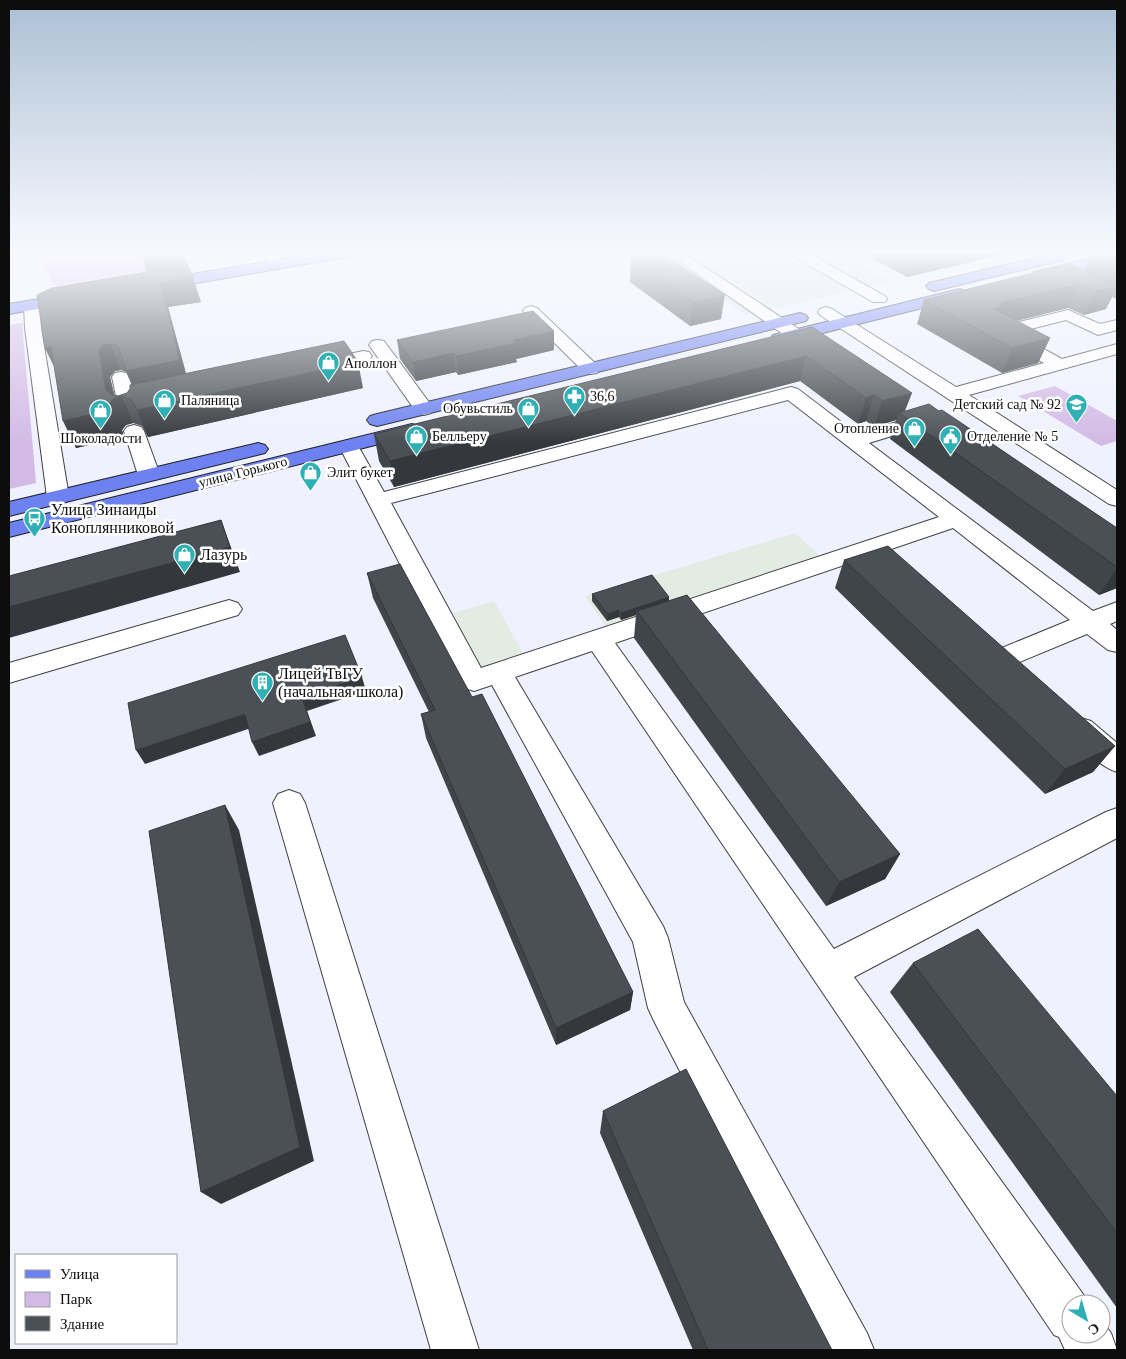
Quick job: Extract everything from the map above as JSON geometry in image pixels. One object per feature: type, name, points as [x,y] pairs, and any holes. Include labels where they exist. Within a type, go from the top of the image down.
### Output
[{"type":"main road","name":"улица Горького","points":[[354,435],[424,409],[807,316]]},
{"type":"main road","name":"улица Горького","points":[[9,530],[354,435],[796,335],[870,316]]},
{"type":"main road","name":"улица Горького","points":[[9,509],[272,445]]},
{"type":"street","points":[[33,316],[58,497]]},
{"type":"street","points":[[537,316],[591,369]]},
{"type":"street","points":[[769,316],[796,335]]},
{"type":"street","points":[[833,316],[950,407],[972,406],[1117,499]]},
{"type":"street","points":[[1060,365],[1000,332],[1062,316]]},
{"type":"street","points":[[1071,316],[1098,330],[1117,325]]},
{"type":"street","points":[[378,345],[424,409]]},
{"type":"street","points":[[855,441],[1060,365],[1117,349]]},
{"type":"street","points":[[298,370],[363,356]]},
{"type":"street","points":[[121,377],[149,475]]},
{"type":"street","points":[[378,500],[791,393],[1117,643]]},
{"type":"street","points":[[131,417],[147,403]]},
{"type":"street","points":[[354,435],[378,500],[474,682],[956,519]]},
{"type":"street","points":[[873,547],[896,567]]},
{"type":"street","points":[[9,673],[229,609]]},
{"type":"street","points":[[1023,678],[993,652],[1090,622],[1117,611]]},
{"type":"street","points":[[598,640],[1061,1304]]},
{"type":"street","points":[[499,673],[650,938],[667,1008],[850,1350]]},
{"type":"street","points":[[1066,716],[1117,760]]},
{"type":"street","points":[[289,803],[455,1350]]},
{"type":"street","points":[[829,971],[1117,822]]},
{"type":"shaded area","points":[[795,533],[822,558],[606,627],[585,596]]},
{"type":"shaded area","points":[[494,601],[523,653],[480,667],[453,613]]},
{"type":"green space","points":[[22,323],[36,483],[9,489],[9,325]]},
{"type":"green space","points":[[1055,386],[1117,421],[1117,441],[1101,446],[1018,396]]},
{"type":"building","points":[[40,316],[169,316],[180,360],[126,371],[118,346],[103,345],[99,351],[106,389],[110,394],[118,396],[127,393],[130,385],[344,341],[358,362],[137,410],[131,399],[122,396],[114,398],[110,403],[112,410],[63,421],[51,347],[45,348]]},
{"type":"building","points":[[508,316],[539,316],[554,331],[513,340],[516,343],[456,356],[454,353],[413,362],[397,340]]},
{"type":"building","points":[[954,316],[1008,316],[1050,338],[1012,348]]},
{"type":"building","points":[[812,327],[912,393],[882,401],[874,395],[866,398],[806,356],[390,461],[374,434]]},
{"type":"building","points":[[929,404],[939,411],[942,410],[1117,528],[1117,567],[899,413]]},
{"type":"building","points":[[221,520],[230,547],[9,607],[9,576]]},
{"type":"building","points":[[888,546],[1115,746],[1065,769],[844,560]]},
{"type":"building","points":[[400,564],[472,697],[482,694],[633,992],[556,1028],[421,714],[435,710],[367,573]]},
{"type":"building","points":[[652,575],[669,597],[621,613],[619,610],[608,614],[592,594]]},
{"type":"building","points":[[687,595],[900,854],[839,882],[637,611]]},
{"type":"building","name":"Лицей ТвГУ (начальная школа)","points":[[345,635],[362,677],[302,697],[310,722],[252,742],[245,714],[136,750],[128,703]]},
{"type":"building","points":[[225,805],[300,1147],[201,1192],[149,831]]},
{"type":"building","points":[[978,929],[1117,1096],[1117,1233],[913,963]]},
{"type":"building","points":[[686,1069],[832,1350],[708,1350],[603,1111]]},
{"type":"place","name":"Аполлон","points":[[328,382]]},
{"type":"place","name":"36,6","points":[[574,415]]},
{"type":"place","name":"Паляница","points":[[165,419]]},
{"type":"place","name":"Детский сад № 92","points":[[1077,423]]},
{"type":"place","name":"Обувьстиль","points":[[529,427]]},
{"type":"place","name":"Шоколадости","points":[[101,429]]},
{"type":"place","name":"Отопление","points":[[915,447]]},
{"type":"place","name":"Белльеру","points":[[416,455]]},
{"type":"place","name":"Отделение № 5","points":[[951,455]]},
{"type":"place","name":"Элит букет","points":[[311,491]]},
{"type":"place","name":"Улица Зинаиды Коноплянниковой","points":[[35,537]]},
{"type":"place","name":"Лазурь","points":[[184,573]]},
{"type":"place","name":"Лицей ТвГУ (начальная школа)","points":[[262,701]]}]
